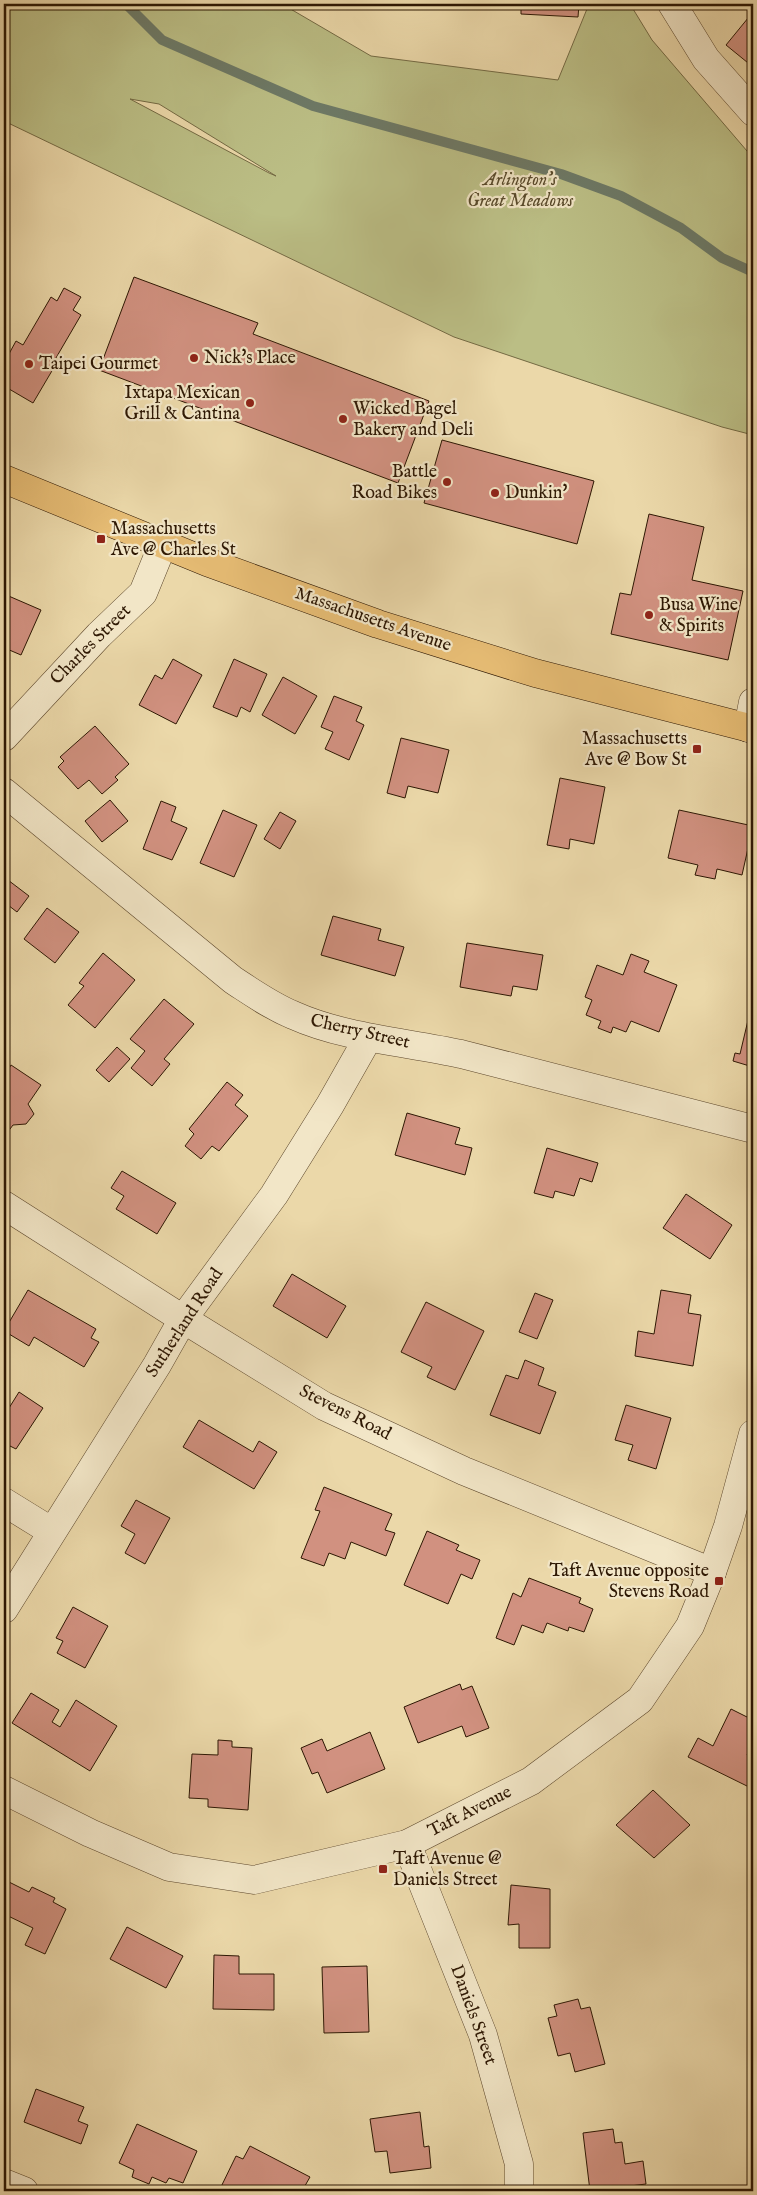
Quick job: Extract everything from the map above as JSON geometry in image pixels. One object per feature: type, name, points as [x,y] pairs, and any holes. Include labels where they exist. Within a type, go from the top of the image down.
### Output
[{"type":"main road","name":"Massachusetts Avenue","points":[[4,479],[207,562],[378,624],[468,653],[535,673],[752,719]]},
{"type":"street","points":[[672,4],[706,59],[753,112]]},
{"type":"street","name":"Charles Street","points":[[4,738],[98,635],[144,592],[163,544]]},
{"type":"street","name":"Cherry Street","points":[[4,792],[233,980],[266,1002],[294,1016],[368,1038],[414,1044],[461,1054],[753,1129]]},
{"type":"street","name":"Sutherland Road","points":[[4,1609],[157,1364],[183,1319],[274,1195],[330,1105],[368,1038]]},
{"type":"street","name":"Stevens Road","points":[[4,1205],[324,1406],[464,1470],[712,1572]]},
{"type":"street","name":"Taft Avenue","points":[[4,1790],[90,1833],[169,1867],[254,1880],[407,1844],[531,1781],[640,1700],[690,1626],[728,1526],[753,1434]]},
{"type":"street","points":[[4,1502],[51,1531]]},
{"type":"street","name":"Daniels Street","points":[[407,1844],[483,2035],[518,2164],[519,2191]]},
{"type":"street","points":[[4,2183],[24,2191]]},
{"type":"green space","name":"Arlington's Great Meadows","points":[[4,4],[282,4],[371,56],[558,80],[589,4],[630,4],[652,40],[753,158],[753,435],[722,427],[454,337],[4,121]],"holes":[[[130,99],[159,104],[276,176]]]},
{"type":"building","points":[[521,4],[579,4],[578,17],[521,14]]},
{"type":"building","points":[[753,12],[753,67],[726,45]]},
{"type":"building","points":[[134,277],[258,323],[253,334],[429,401],[398,483],[99,370]]},
{"type":"building","points":[[64,288],[81,297],[73,310],[81,315],[53,363],[56,364],[33,403],[4,386],[4,363],[16,341],[23,345],[51,297],[57,301]]},
{"type":"building","points":[[442,440],[594,481],[577,544],[424,503]]},
{"type":"building","points":[[649,514],[704,527],[692,580],[743,591],[728,660],[611,634],[620,593],[631,595]]},
{"type":"building","points":[[4,594],[41,610],[21,655],[7,649],[4,657]]},
{"type":"building","points":[[173,659],[202,675],[176,724],[139,705],[155,675],[162,679]]},
{"type":"building","points":[[234,659],[267,674],[250,712],[241,707],[237,717],[213,707]]},
{"type":"building","points":[[283,677],[317,696],[295,734],[262,715]]},
{"type":"building","points":[[334,696],[362,707],[356,721],[364,725],[349,760],[325,749],[333,732],[321,727]]},
{"type":"building","points":[[95,726],[129,764],[115,777],[118,780],[102,794],[89,780],[78,789],[58,767],[64,761],[60,757]]},
{"type":"building","points":[[401,738],[449,750],[438,793],[408,786],[405,798],[387,793]]},
{"type":"building","points":[[560,778],[605,787],[594,844],[570,839],[569,849],[547,845]]},
{"type":"building","points":[[110,800],[128,821],[102,842],[85,821]]},
{"type":"building","points":[[161,801],[176,807],[171,821],[187,828],[172,860],[143,849]]},
{"type":"building","points":[[223,810],[257,825],[234,877],[200,863]]},
{"type":"building","points":[[679,810],[753,826],[742,875],[717,869],[715,879],[695,875],[698,865],[668,858]]},
{"type":"building","points":[[280,812],[296,821],[280,849],[264,839]]},
{"type":"building","points":[[4,877],[29,896],[17,912],[4,902]]},
{"type":"building","points":[[47,908],[79,932],[55,963],[24,939]]},
{"type":"building","points":[[333,916],[381,929],[378,940],[404,947],[395,976],[321,955]]},
{"type":"building","points":[[467,943],[543,955],[537,990],[513,986],[511,996],[460,987]]},
{"type":"building","points":[[103,953],[135,980],[95,1028],[68,1005],[84,986],[79,983]]},
{"type":"building","points":[[631,954],[649,961],[644,972],[677,985],[659,1032],[631,1021],[626,1032],[613,1027],[611,1033],[598,1028],[601,1021],[586,1015],[592,1000],[585,997],[597,965],[623,975]]},
{"type":"building","points":[[164,999],[194,1024],[164,1059],[170,1064],[152,1086],[131,1068],[145,1051],[130,1039]]},
{"type":"building","points":[[749,1016],[753,1017],[753,1067],[733,1061],[735,1053],[740,1054]]},
{"type":"building","points":[[117,1047],[130,1059],[109,1082],[96,1070]]},
{"type":"building","points":[[11,1065],[41,1085],[28,1104],[34,1114],[26,1124],[13,1125],[4,1137],[4,1077]]},
{"type":"building","points":[[227,1082],[243,1095],[235,1105],[248,1116],[219,1151],[212,1146],[201,1159],[185,1146],[194,1134],[189,1129]]},
{"type":"building","points":[[407,1113],[460,1128],[455,1144],[472,1148],[465,1175],[395,1155]]},
{"type":"building","points":[[547,1148],[598,1163],[592,1182],[580,1178],[574,1196],[555,1191],[553,1198],[534,1193]]},
{"type":"building","points":[[122,1171],[176,1203],[157,1234],[116,1209],[124,1196],[111,1188]]},
{"type":"building","points":[[686,1194],[732,1225],[710,1259],[663,1228]]},
{"type":"building","points":[[292,1274],[346,1306],[327,1338],[273,1306]]},
{"type":"building","points":[[28,1290],[96,1329],[91,1338],[99,1342],[84,1367],[34,1337],[29,1346],[4,1331]]},
{"type":"building","points":[[661,1290],[691,1295],[688,1313],[701,1315],[693,1366],[635,1356],[638,1331],[654,1334]]},
{"type":"building","points":[[535,1293],[553,1300],[537,1339],[519,1332]]},
{"type":"building","points":[[426,1302],[484,1331],[455,1390],[427,1377],[432,1367],[401,1352]]},
{"type":"building","points":[[525,1360],[544,1368],[538,1385],[556,1392],[540,1434],[490,1415],[506,1375],[518,1379]]},
{"type":"building","points":[[19,1392],[43,1408],[16,1449],[10,1446],[6,1453],[4,1451],[4,1416]]},
{"type":"building","points":[[626,1405],[671,1418],[656,1469],[628,1460],[633,1445],[615,1440]]},
{"type":"building","points":[[199,1420],[253,1452],[259,1441],[277,1452],[254,1489],[183,1447]]},
{"type":"building","points":[[324,1487],[392,1514],[385,1530],[395,1533],[386,1556],[351,1542],[345,1559],[329,1553],[324,1566],[301,1558],[320,1511],[315,1510]]},
{"type":"building","points":[[136,1500],[170,1518],[145,1564],[125,1553],[135,1534],[121,1526]]},
{"type":"building","points":[[427,1531],[459,1545],[456,1550],[480,1560],[472,1579],[461,1574],[448,1604],[404,1585]]},
{"type":"building","points":[[529,1578],[581,1598],[579,1603],[593,1609],[584,1632],[569,1627],[568,1631],[547,1623],[543,1633],[522,1625],[514,1645],[496,1638],[513,1593],[521,1597]]},
{"type":"building","points":[[73,1607],[108,1626],[85,1668],[57,1653],[63,1641],[56,1638]]},
{"type":"building","points":[[460,1684],[462,1690],[472,1686],[489,1728],[466,1737],[462,1726],[418,1743],[404,1707]]},
{"type":"building","points":[[31,1693],[59,1710],[52,1722],[60,1727],[76,1700],[117,1726],[90,1771],[12,1723]]},
{"type":"building","points":[[731,1709],[753,1720],[753,1745],[747,1755],[753,1758],[753,1779],[749,1787],[688,1757],[698,1738],[713,1746]]},
{"type":"building","points":[[370,1732],[385,1769],[327,1793],[318,1772],[312,1774],[301,1748],[322,1739],[327,1751]]},
{"type":"building","points":[[218,1740],[232,1741],[232,1747],[252,1748],[248,1810],[208,1807],[208,1799],[189,1798],[192,1754],[218,1755]]},
{"type":"building","points":[[653,1790],[690,1825],[654,1858],[616,1825]]},
{"type":"building","points":[[7,1881],[29,1892],[32,1887],[55,1898],[53,1902],[66,1909],[45,1954],[25,1945],[33,1928],[4,1914],[4,1888]]},
{"type":"building","points":[[511,1885],[550,1889],[550,1948],[519,1948],[519,1924],[508,1925]]},
{"type":"building","points":[[127,1927],[183,1956],[166,1988],[110,1959]]},
{"type":"building","points":[[214,1955],[239,1956],[239,1974],[274,1974],[274,2010],[213,2009]]},
{"type":"building","points":[[367,1966],[369,2032],[324,2033],[322,1967]]},
{"type":"building","points":[[578,1999],[581,2009],[590,2007],[605,2064],[575,2072],[570,2053],[558,2056],[548,2018],[557,2016],[554,2005]]},
{"type":"building","points":[[36,2089],[84,2107],[78,2121],[88,2125],[81,2144],[24,2122]]},
{"type":"building","points":[[420,2112],[424,2147],[429,2146],[431,2168],[390,2173],[387,2151],[375,2152],[370,2119]]},
{"type":"building","points":[[137,2124],[197,2151],[183,2183],[169,2178],[166,2183],[152,2177],[149,2184],[132,2177],[134,2170],[119,2163]]},
{"type":"building","points":[[613,2129],[615,2143],[622,2142],[625,2164],[643,2161],[646,2184],[590,2191],[583,2133]]},
{"type":"building","points":[[250,2146],[310,2177],[302,2191],[219,2191],[236,2156],[243,2159]]},
{"type":"waterway","points":[[126,4],[162,40],[313,106],[561,174],[621,196],[681,228],[722,258],[753,272]]},
{"type":"place","name":"Nick's Place","points":[[194,358]]},
{"type":"place","name":"Taipei Gourmet","points":[[29,364]]},
{"type":"place","name":"Ixtapa Mexican Grill & Cantina","points":[[250,403]]},
{"type":"place","name":"Wicked Bagel Bakery and Deli","points":[[343,419]]},
{"type":"place","name":"Battle Road Bikes","points":[[447,482]]},
{"type":"place","name":"Dunkin'","points":[[495,493]]},
{"type":"place","name":"Massachusetts Ave @ Charles St","points":[[101,539]]},
{"type":"place","name":"Busa Wine & Spirits","points":[[649,615]]},
{"type":"place","name":"Massachusetts Ave @ Bow St","points":[[697,749]]},
{"type":"place","name":"Taft Avenue opposite Stevens Road","points":[[719,1581]]},
{"type":"place","name":"Taft Avenue @ Daniels Street","points":[[383,1869]]}]
